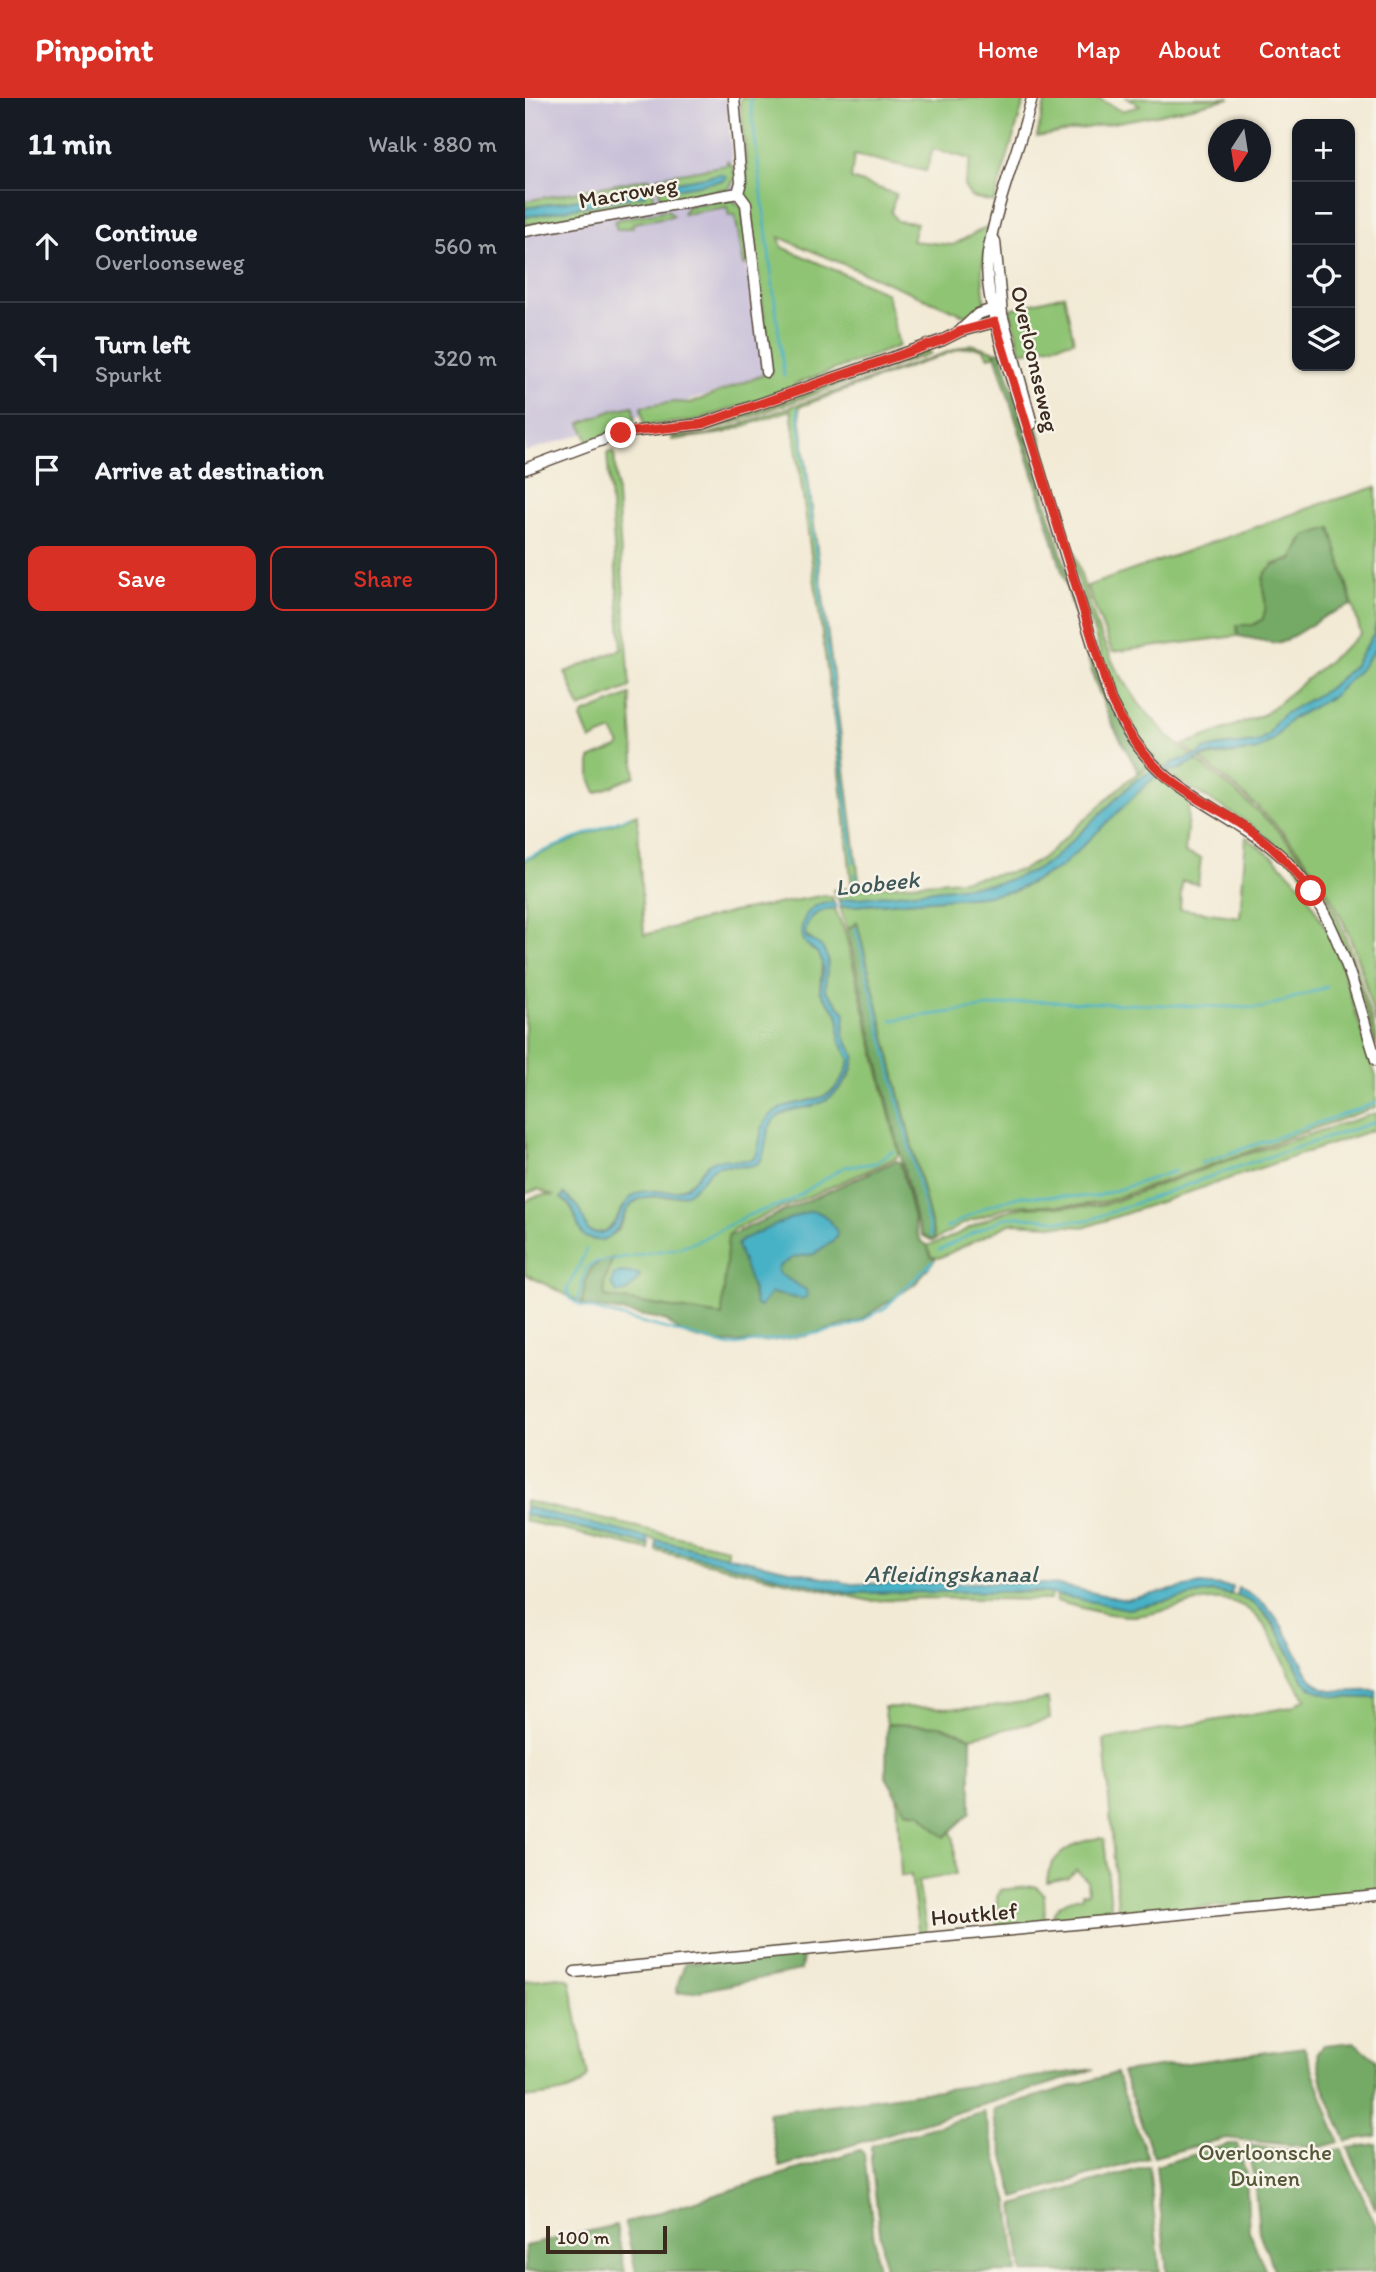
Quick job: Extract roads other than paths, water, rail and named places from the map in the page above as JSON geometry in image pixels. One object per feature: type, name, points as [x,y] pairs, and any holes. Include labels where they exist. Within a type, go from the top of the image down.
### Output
[{"type":"street","points":[[734,98],[741,182],[738,193],[745,204],[766,372]]},
{"type":"street","name":"Overloonseweg","points":[[1032,98],[1004,188],[994,232],[997,315],[1111,700],[1121,723],[1153,764],[1167,777],[1257,836],[1281,856],[1311,891],[1345,956],[1376,1059]]},
{"type":"street","name":"Macroweg","points":[[525,231],[738,193]]},
{"type":"street","points":[[525,469],[621,433],[702,424],[936,342],[961,331],[968,321],[978,314],[997,315]]},
{"type":"street","name":"Houtklef","points":[[575,1972],[1376,1895]]},
{"type":"water","points":[[721,174],[726,177],[725,180],[669,190],[664,187],[666,184]]},
{"type":"water","points":[[645,189],[645,195],[525,217],[525,208]]},
{"type":"water","points":[[1376,623],[1376,648],[1362,667],[1332,697],[1291,719],[1274,739],[1257,750],[1204,756],[1176,771],[1171,770],[1153,778],[1061,867],[1014,891],[840,907],[839,901],[849,899],[999,883],[1032,872],[1053,859],[1137,779],[1169,767],[1171,763],[1200,754],[1203,750],[1258,742],[1269,734],[1284,714],[1328,689],[1354,666],[1374,634]]},
{"type":"water","points":[[834,902],[836,908],[819,912],[811,918],[805,934],[821,946],[828,959],[825,990],[845,1013],[843,1035],[855,1056],[850,1073],[841,1087],[821,1103],[777,1117],[769,1128],[763,1155],[756,1164],[715,1167],[687,1193],[639,1199],[632,1204],[613,1234],[606,1239],[585,1237],[574,1212],[561,1198],[564,1194],[580,1209],[588,1231],[605,1232],[625,1205],[638,1193],[683,1189],[713,1161],[743,1161],[755,1158],[763,1127],[769,1117],[780,1109],[825,1096],[835,1089],[850,1060],[839,1039],[839,1016],[820,991],[823,969],[821,959],[805,942],[801,932],[809,911],[817,905]]},
{"type":"water","points":[[812,1211],[827,1218],[837,1232],[836,1238],[814,1254],[794,1257],[778,1267],[778,1273],[806,1290],[807,1296],[802,1299],[771,1293],[760,1307],[756,1305],[737,1245],[741,1240]]},
{"type":"water","points":[[620,1272],[639,1274],[640,1277],[628,1290],[617,1293],[611,1284],[614,1275]]},
{"type":"water","points":[[525,1507],[648,1538],[649,1545],[525,1514]]},
{"type":"water","points":[[656,1540],[851,1584],[1020,1582],[1059,1585],[1125,1600],[1200,1584],[1233,1587],[1231,1594],[1210,1592],[1128,1609],[1037,1591],[847,1593],[656,1547]]},
{"type":"water","points":[[1238,1588],[1250,1593],[1269,1608],[1317,1685],[1334,1690],[1376,1691],[1376,1698],[1337,1697],[1311,1687],[1304,1681],[1270,1619],[1249,1601],[1236,1595]]},
{"type":"waterway","points":[[750,98],[784,376]]},
{"type":"waterway","name":"Loobeek","points":[[798,409],[854,863]]},
{"type":"waterway","points":[[525,859],[630,816]]},
{"type":"waterway","name":"Loobeek","points":[[855,874],[856,882]]},
{"type":"waterway","points":[[856,928],[931,1236]]},
{"type":"waterway","points":[[892,1020],[1034,1001],[1262,1008],[1327,987]]},
{"type":"waterway","points":[[1201,1163],[1376,1103]]},
{"type":"waterway","points":[[939,1250],[1004,1218],[1070,1221],[1092,1219],[1234,1168],[1376,1122]]},
{"type":"waterway","points":[[577,1302],[586,1269],[596,1262],[678,1248],[700,1240],[746,1216],[788,1202],[844,1167],[876,1163],[893,1151]]},
{"type":"waterway","points":[[946,1228],[988,1206],[1021,1196],[1095,1197],[1175,1171]]},
{"type":"waterway","points":[[586,1249],[567,1290],[571,1299],[581,1306],[730,1346],[813,1334],[845,1328],[860,1322],[885,1308],[933,1261]]},
{"type":"water label","name":"Afleidingskanaal","points":[[951,1573]]},
{"type":"park label","name":"Overloonsche Duinen","points":[[1265,2165]]}]
